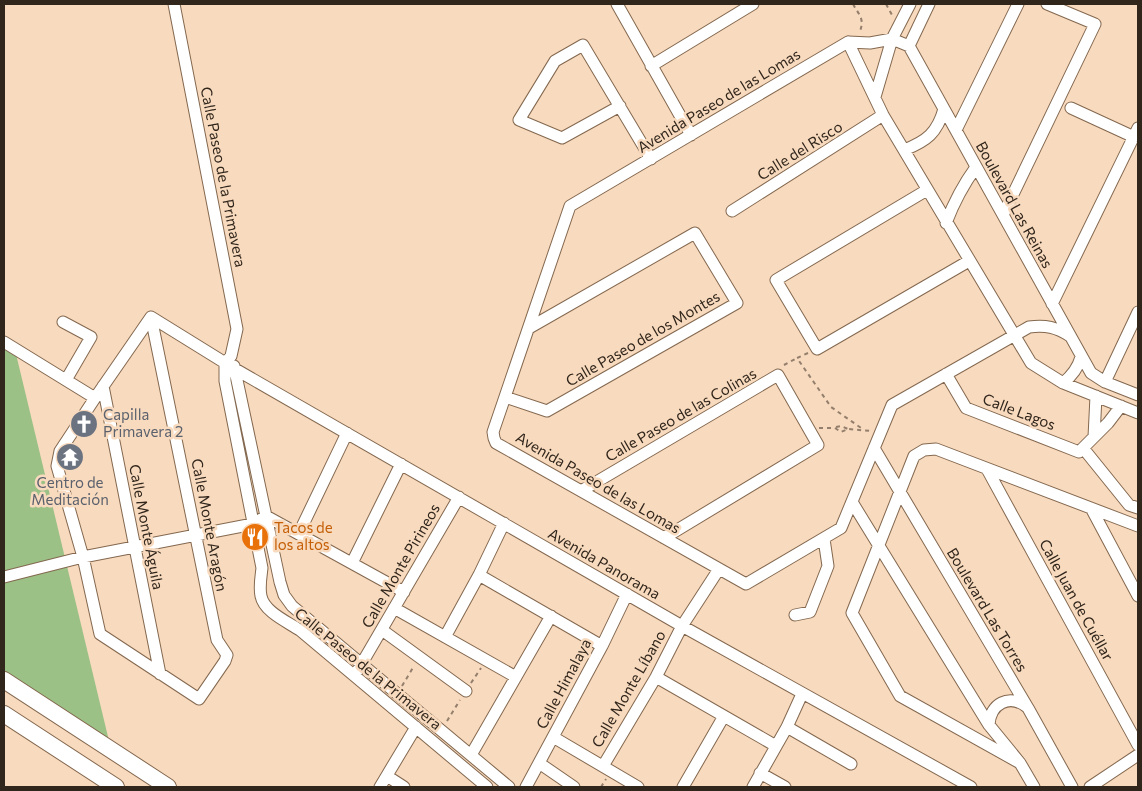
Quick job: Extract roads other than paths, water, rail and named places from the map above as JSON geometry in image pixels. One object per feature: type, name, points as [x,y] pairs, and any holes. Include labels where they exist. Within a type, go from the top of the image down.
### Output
[{"type":"highway","points":[[4,680],[168,787]]},
{"type":"highway","points":[[4,714],[116,787]]},
{"type":"street","name":"Calle Paseo de la Primavera","points":[[174,4],[237,329],[228,360],[225,380],[262,568],[261,596],[264,604],[269,610],[301,631],[487,787]]},
{"type":"street","points":[[616,4],[691,134]]},
{"type":"street","points":[[651,66],[753,4]]},
{"type":"street","points":[[874,97],[892,39],[910,4]]},
{"type":"street","points":[[929,4],[909,46],[892,39],[870,43],[848,42],[874,97],[926,190],[1031,364],[1063,383],[1138,413]]},
{"type":"street","points":[[956,130],[1018,4]]},
{"type":"street","points":[[1003,215],[1095,24],[1047,4]]},
{"type":"street","name":"Avenida Paseo de las Lomas","points":[[848,42],[570,206],[493,432],[496,443],[746,584],[841,528],[892,405],[1029,326],[1044,325],[1058,328],[1070,336]]},
{"type":"street","points":[[620,106],[562,138],[519,120],[555,61],[583,45],[620,106],[651,159]]},
{"type":"street","name":"Boulevard Las Reinas","points":[[909,46],[1091,373],[1105,382],[1138,395]]},
{"type":"street","points":[[1052,304],[1136,133],[1071,108]]},
{"type":"street","points":[[904,150],[920,144],[931,135],[940,123],[944,109]]},
{"type":"street","name":"Calle del Risco","points":[[732,211],[884,115]]},
{"type":"street","points":[[946,223],[953,203],[976,167]]},
{"type":"street","points":[[926,190],[776,280],[817,349],[970,262]]},
{"type":"street","name":"Calle Paseo de los Montes","points":[[505,397],[547,411],[737,303],[695,233],[529,328]]},
{"type":"street","points":[[1105,382],[1138,312]]},
{"type":"street","name":"Avenida Panorama","points":[[152,317],[228,360],[235,369],[682,626],[971,787]]},
{"type":"street","points":[[152,317],[60,451],[57,466],[83,557],[100,634],[160,674]]},
{"type":"street","name":"Calle Monte Aragón","points":[[152,317],[217,640],[223,646],[227,655],[225,661],[199,699],[160,674]]},
{"type":"street","points":[[63,322],[91,337],[66,380]]},
{"type":"street","points":[[4,342],[95,398]]},
{"type":"street","points":[[1063,383],[1072,376],[1082,357]]},
{"type":"street","name":"Calle Paseo de la Primavera","points":[[235,369],[284,595],[292,606],[509,787]]},
{"type":"street","name":"Calle Lagos","points":[[946,374],[966,408],[1079,452],[1083,448]]},
{"type":"street","name":"Calle Paseo de las Colinas","points":[[581,491],[778,375],[818,445],[664,538]]},
{"type":"street","name":"Calle Monte Águila","points":[[103,386],[160,674]]},
{"type":"street","points":[[1094,438],[1096,396]]},
{"type":"street","points":[[1121,406],[1108,423],[1083,448],[1129,505],[1138,508]]},
{"type":"street","points":[[299,533],[348,433]]},
{"type":"street","name":"Boulevard Las Torres","points":[[874,448],[1028,708],[1072,787]]},
{"type":"street","points":[[1020,763],[900,696],[852,613],[914,456],[924,450],[936,449],[1138,526]]},
{"type":"street","points":[[352,563],[401,464]]},
{"type":"street","name":"Calle Juan de Cuéllar","points":[[987,469],[1138,745]]},
{"type":"street","name":"Calle Monte Pirineos","points":[[355,676],[459,497]]},
{"type":"street","points":[[852,502],[989,725],[1020,763],[1034,787]]},
{"type":"street","points":[[1091,508],[1138,596]]},
{"type":"street","points":[[4,577],[83,557],[253,524],[266,516],[404,592]]},
{"type":"street","points":[[445,637],[479,576],[504,523]]},
{"type":"street","points":[[795,615],[810,612],[828,566],[824,539]]},
{"type":"street","name":"Calle Monte Líbano","points":[[603,766],[656,677],[682,626],[719,569]]},
{"type":"street","points":[[479,576],[602,646]]},
{"type":"street","points":[[261,588],[280,582]]},
{"type":"street","name":"Calle Himalaya","points":[[526,787],[602,646],[627,594]]},
{"type":"street","points":[[276,614],[292,606]]},
{"type":"street","points":[[394,608],[516,677]]},
{"type":"street","points":[[471,755],[551,616]]},
{"type":"street","points":[[382,630],[466,691]]},
{"type":"street","points":[[656,677],[776,746]]},
{"type":"street","points":[[752,787],[787,727],[802,694]]},
{"type":"street","points":[[989,725],[993,710],[998,704],[1014,700],[1028,708]]},
{"type":"street","points":[[683,787],[724,716]]},
{"type":"street","points":[[380,787],[416,727]]},
{"type":"street","points":[[787,727],[851,764]]},
{"type":"street","points":[[553,737],[638,787]]},
{"type":"street","points":[[1090,787],[1138,755]]},
{"type":"street","points":[[539,763],[574,787]]},
{"type":"street","points":[[760,773],[785,787]]},
{"type":"street","points":[[1023,787],[1027,775]]},
{"type":"street","points":[[388,776],[404,787]]},
{"type":"place","name":"Capilla Primavera 2","points":[[84,424]]},
{"type":"place","name":"Centro de Meditación","points":[[70,457]]},
{"type":"place","name":"Tacos de los altos","points":[[255,537]]}]
